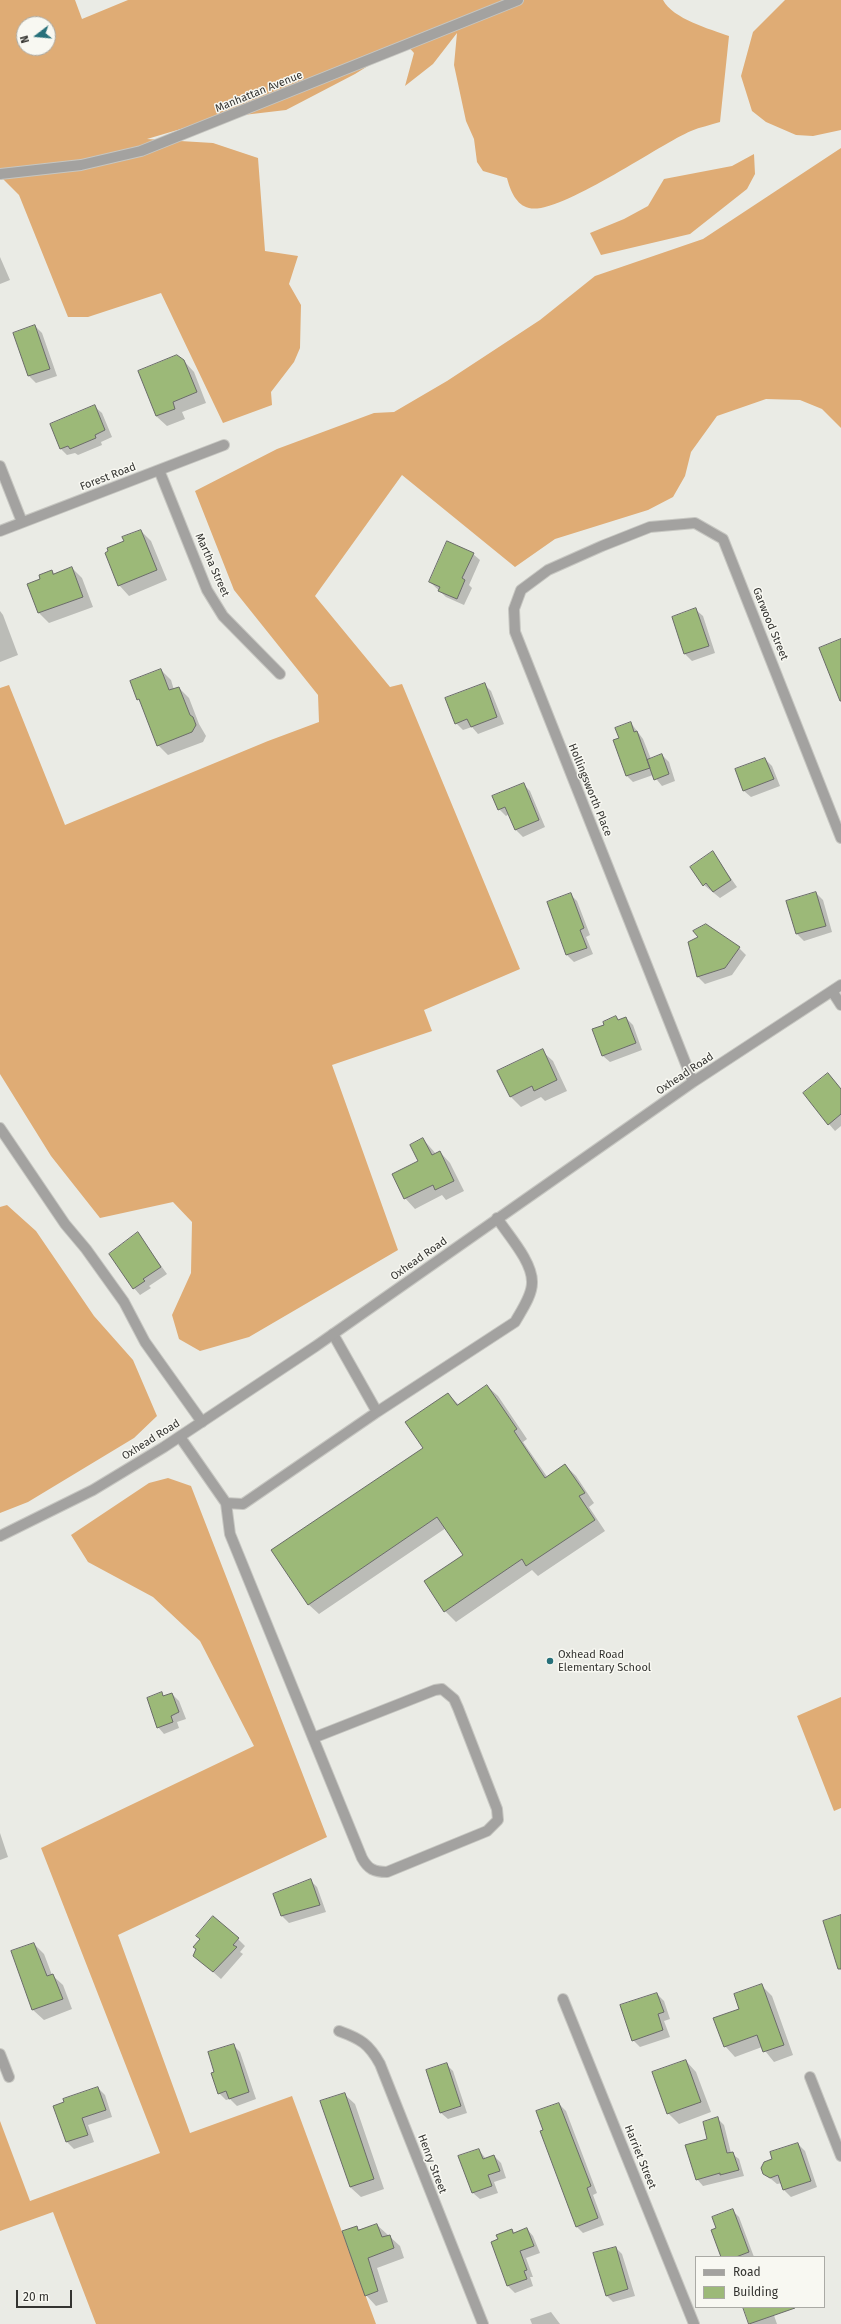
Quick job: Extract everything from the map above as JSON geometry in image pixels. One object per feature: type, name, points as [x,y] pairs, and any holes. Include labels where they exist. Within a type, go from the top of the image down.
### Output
[{"type":"street","name":"Manhattan Avenue","points":[[0,174],[81,165],[141,151],[518,0]]},
{"type":"street","name":"Forest Road","points":[[0,532],[22,522],[224,445]]},
{"type":"street","points":[[0,466],[22,522]]},
{"type":"street","name":"Martha Street","points":[[159,470],[211,596],[223,616],[280,674]]},
{"type":"street","name":"Garwood Street","points":[[602,546],[650,527],[695,523],[723,539],[841,838]]},
{"type":"street","name":"Hollingsworth Place","points":[[602,546],[548,570],[521,590],[514,609],[515,632],[694,1082]]},
{"type":"street","name":"Oxhead Road","points":[[0,1536],[93,1490],[180,1437],[333,1334],[497,1218],[694,1082],[841,984]]},
{"type":"street","points":[[832,991],[841,1005]]},
{"type":"street","points":[[0,1128],[65,1224],[86,1249],[124,1302],[145,1342],[202,1422]]},
{"type":"street","points":[[226,1503],[243,1504],[377,1412],[514,1322],[525,1305],[532,1283],[527,1261],[497,1218]]},
{"type":"street","points":[[333,1334],[377,1412]]},
{"type":"street","points":[[180,1437],[226,1503],[230,1534],[313,1738],[362,1858],[368,1868],[378,1872],[387,1872],[487,1831],[498,1820],[497,1809],[458,1708],[454,1699],[442,1689],[435,1690],[313,1738]]},
{"type":"street","name":"Harriet Street","points":[[563,1999],[694,2324]]},
{"type":"street","name":"Henry Street","points":[[340,2031],[356,2037],[370,2047],[380,2064],[482,2324]]},
{"type":"street","points":[[0,2054],[8,2077]]},
{"type":"street","points":[[810,2077],[841,2156]]},
{"type":"shaded area","points":[[0,0],[75,0],[82,19],[128,0],[663,0],[668,7],[683,18],[702,27],[729,36],[720,122],[698,128],[676,138],[585,191],[543,208],[529,208],[520,204],[512,192],[507,178],[483,171],[477,162],[474,139],[466,121],[454,65],[457,33],[433,64],[405,86],[414,53],[405,43],[355,74],[286,110],[218,118],[147,139],[213,143],[258,158],[265,251],[298,256],[289,284],[301,305],[300,348],[294,362],[271,392],[272,405],[223,423],[161,293],[88,317],[68,317],[19,195],[3,179],[0,180]]},
{"type":"shaded area","points":[[785,0],[841,0],[841,130],[813,136],[796,135],[766,122],[752,111],[741,76],[753,32]]},
{"type":"shaded area","points":[[841,148],[841,428],[822,409],[800,400],[766,399],[717,416],[691,452],[685,476],[673,497],[648,510],[555,539],[515,567],[402,475],[315,596],[390,687],[402,684],[520,969],[424,1010],[432,1031],[332,1065],[398,1250],[249,1337],[200,1351],[179,1339],[172,1315],[191,1273],[192,1222],[173,1202],[100,1218],[51,1156],[0,1074],[0,688],[9,685],[65,825],[268,741],[319,722],[318,695],[234,590],[195,491],[277,449],[374,413],[394,412],[447,381],[540,320],[595,276],[703,239]]},
{"type":"shaded area","points":[[754,154],[755,174],[747,189],[690,234],[601,255],[590,233],[624,219],[648,206],[664,179],[732,166]]},
{"type":"shaded area","points":[[7,1205],[36,1231],[94,1316],[133,1360],[157,1416],[134,1438],[28,1502],[0,1513],[0,1207]]},
{"type":"shaded area","points":[[168,1478],[191,1486],[327,1837],[118,1935],[190,2133],[292,2096],[376,2324],[96,2324],[53,2212],[0,2231],[0,2121],[30,2201],[160,2153],[41,1848],[254,1746],[200,1641],[153,1597],[88,1562],[71,1535],[149,1483]]},
{"type":"shaded area","points":[[841,1697],[841,1808],[834,1811],[797,1716]]},
{"type":"building","points":[[35,325],[50,369],[28,376],[13,333]]},
{"type":"building","points":[[177,355],[184,360],[197,392],[173,402],[175,409],[156,416],[138,371]]},
{"type":"building","points":[[95,405],[105,430],[95,435],[96,438],[70,449],[68,446],[60,449],[50,424]]},
{"type":"building","points":[[141,530],[157,570],[118,586],[105,553],[108,551],[107,548],[124,541],[122,537]]},
{"type":"building","points":[[447,541],[474,553],[462,578],[465,580],[457,599],[438,591],[440,587],[429,582]]},
{"type":"building","points":[[72,567],[83,597],[38,613],[27,584],[40,579],[39,575],[52,570],[53,574]]},
{"type":"building","points":[[696,608],[709,646],[684,654],[672,617]]},
{"type":"building","points":[[841,639],[841,701],[840,701],[819,648]]},
{"type":"building","points":[[161,669],[169,690],[179,687],[190,715],[193,717],[196,725],[192,732],[157,746],[139,699],[137,700],[130,681]]},
{"type":"building","points":[[485,683],[497,717],[471,727],[467,719],[455,724],[445,698]]},
{"type":"building","points":[[631,722],[634,732],[637,731],[650,768],[626,776],[613,740],[619,738],[615,728]]},
{"type":"building","points":[[662,754],[669,774],[654,780],[647,760]]},
{"type":"building","points":[[765,758],[774,779],[743,791],[735,769]]},
{"type":"building","points":[[524,783],[539,820],[515,830],[505,807],[498,810],[492,796]]},
{"type":"building","points":[[713,851],[731,880],[713,892],[706,883],[703,886],[690,867]]},
{"type":"building","points":[[816,892],[826,926],[796,934],[786,901]]},
{"type":"building","points":[[571,893],[584,928],[580,930],[587,948],[566,955],[547,902]]},
{"type":"building","points":[[706,924],[740,947],[725,968],[697,977],[688,942],[698,937],[693,931]]},
{"type":"building","points":[[616,1016],[618,1020],[626,1017],[636,1043],[602,1056],[592,1029],[604,1025],[603,1022]]},
{"type":"building","points":[[543,1049],[557,1080],[534,1091],[532,1086],[510,1097],[497,1071]]},
{"type":"building","points":[[828,1073],[841,1089],[841,1114],[828,1125],[803,1093]]},
{"type":"building","points":[[423,1138],[432,1155],[440,1151],[454,1181],[435,1190],[433,1185],[404,1199],[392,1174],[418,1161],[410,1145]]},
{"type":"building","points":[[138,1232],[161,1267],[143,1279],[145,1281],[133,1289],[109,1254]]},
{"type":"building","points":[[487,1385],[517,1429],[514,1431],[545,1478],[565,1464],[585,1493],[579,1496],[595,1520],[526,1566],[522,1559],[444,1612],[424,1581],[463,1555],[437,1517],[308,1605],[271,1550],[423,1448],[405,1422],[448,1393],[457,1405]]},
{"type":"building","points":[[162,1692],[163,1696],[172,1693],[179,1712],[171,1716],[173,1722],[157,1728],[147,1698]]},
{"type":"building","points":[[311,1879],[320,1905],[281,1916],[273,1894]]},
{"type":"building","points":[[841,1915],[841,1969],[838,1969],[823,1921]]},
{"type":"building","points":[[213,1916],[239,1938],[233,1945],[237,1947],[213,1972],[193,1956],[196,1949],[193,1947],[200,1939],[196,1936]]},
{"type":"building","points":[[34,1943],[47,1976],[53,1974],[63,1999],[32,2010],[11,1951]]},
{"type":"building","points":[[762,1984],[784,2045],[763,2052],[757,2035],[724,2047],[713,2018],[739,2009],[734,1994]]},
{"type":"building","points":[[657,1993],[664,2012],[658,2014],[663,2030],[632,2041],[620,2005]]},
{"type":"building","points":[[234,2044],[249,2092],[229,2099],[226,2091],[218,2094],[211,2073],[214,2072],[208,2052]]},
{"type":"building","points":[[686,2060],[701,2102],[667,2114],[652,2072]]},
{"type":"building","points":[[447,2063],[461,2106],[440,2113],[426,2070]]},
{"type":"building","points":[[98,2087],[106,2110],[82,2118],[88,2135],[66,2142],[53,2106],[64,2102],[63,2099]]},
{"type":"building","points":[[345,2093],[374,2179],[350,2187],[320,2101]]},
{"type":"building","points":[[559,2103],[591,2186],[587,2188],[598,2218],[576,2227],[540,2131],[543,2130],[536,2111]]},
{"type":"building","points":[[718,2117],[727,2153],[733,2152],[739,2170],[720,2175],[720,2173],[696,2180],[685,2145],[707,2139],[703,2122]]},
{"type":"building","points":[[798,2143],[811,2181],[783,2190],[778,2175],[770,2178],[763,2174],[761,2168],[764,2162],[772,2159],[770,2152]]},
{"type":"building","points":[[479,2149],[483,2159],[494,2155],[500,2171],[488,2175],[492,2186],[472,2193],[458,2156]]},
{"type":"building","points":[[733,2209],[749,2252],[739,2256],[721,2256],[711,2230],[716,2228],[712,2217]]},
{"type":"building","points":[[377,2224],[382,2237],[390,2235],[394,2248],[368,2258],[378,2291],[365,2296],[342,2231],[357,2226],[358,2230]]},
{"type":"building","points":[[527,2228],[534,2246],[520,2251],[527,2270],[524,2271],[527,2279],[507,2286],[491,2242],[498,2239],[496,2235],[512,2229],[513,2233]]},
{"type":"building","points":[[616,2247],[628,2289],[606,2296],[593,2253]]},
{"type":"building","points":[[743,2308],[795,2308],[749,2324]]},
{"type":"place","name":"Oxhead Road Elementary School","points":[[550,1661]]}]
